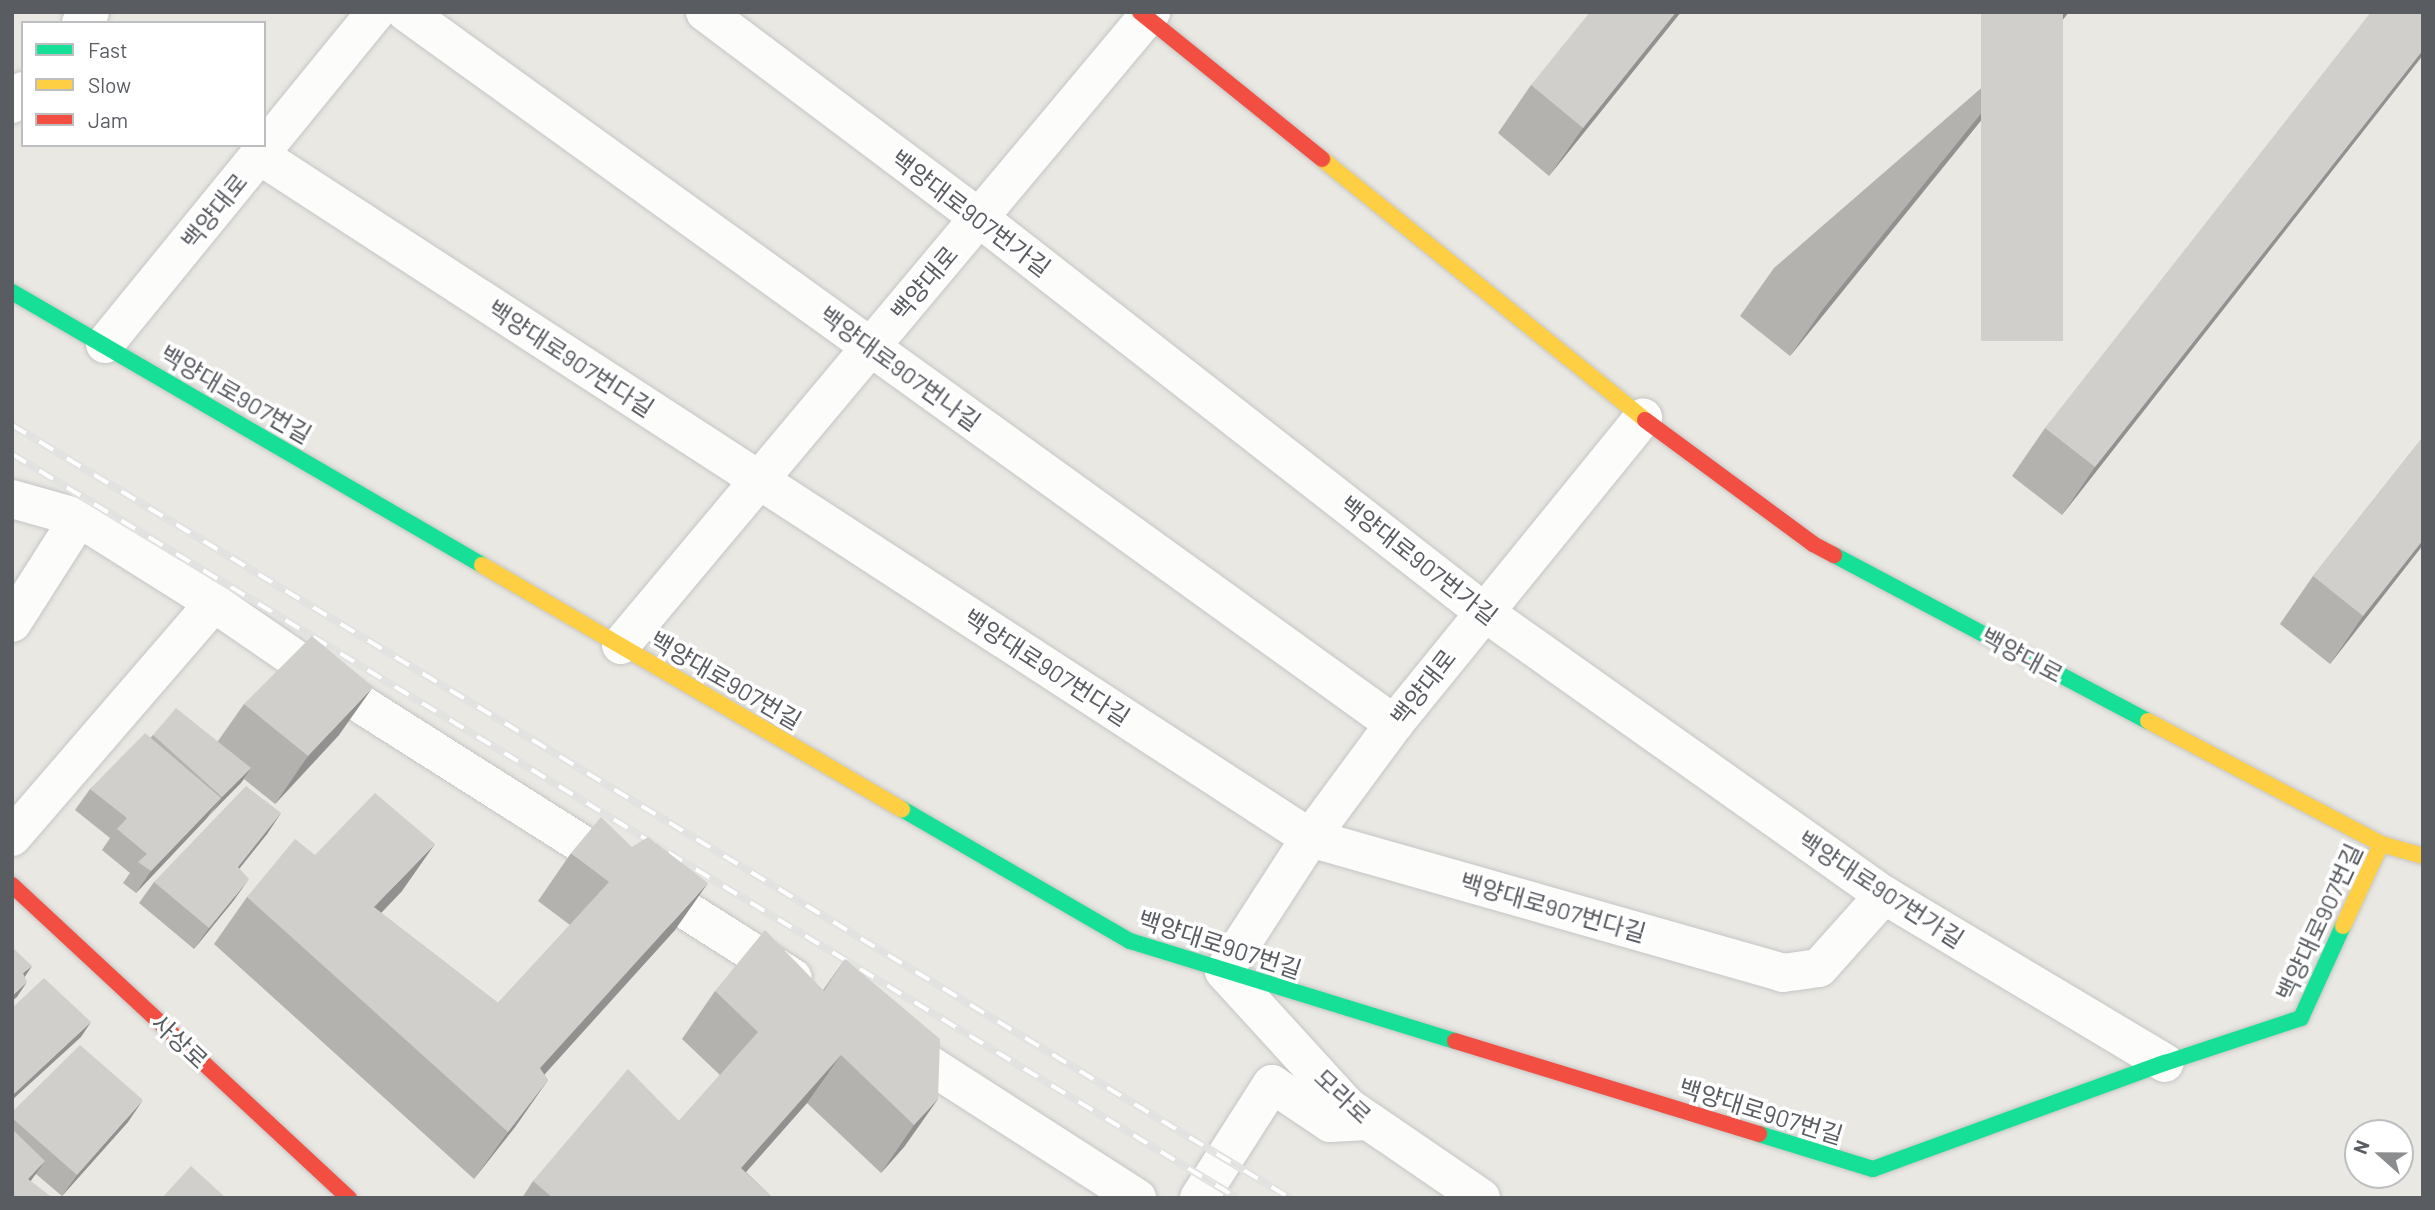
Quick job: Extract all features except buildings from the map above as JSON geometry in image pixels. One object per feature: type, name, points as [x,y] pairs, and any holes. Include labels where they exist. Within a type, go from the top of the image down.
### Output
[{"type":"street","name":"백양대로","points":[[266,146],[376,12]]},
{"type":"street","name":"백양대로907번나길","points":[[406,12],[1394,724]]},
{"type":"street","name":"백양대로907번가길","points":[[705,12],[979,218],[1483,611],[1884,895],[2165,1063]]},
{"type":"street","name":"백양대로","points":[[621,645],[1146,14],[1643,418],[1812,544],[2381,844],[2423,856]]},
{"type":"street","name":"백양대로","points":[[105,344],[266,147]]},
{"type":"street","name":"백양대로907번다길","points":[[259,155],[1310,838],[1783,973],[1819,968],[1884,895]]},
{"type":"street","name":"백양대로907번길","points":[[12,292],[1130,941],[1873,1169],[2165,1063],[2301,1018],[2381,844]]},
{"type":"street","name":"백양대로","points":[[1224,971],[1310,838],[1394,724],[1483,611],[1643,418]]},
{"type":"street","points":[[12,499],[79,518],[214,603],[367,708],[825,998]]},
{"type":"street","points":[[12,623],[79,518]]},
{"type":"street","points":[[12,837],[214,603]]},
{"type":"street","name":"사상로","points":[[13,887],[349,1198]]},
{"type":"street","name":"모라로","points":[[1224,971],[1348,1107],[1481,1198]]},
{"type":"street","points":[[860,1021],[1137,1198]]},
{"type":"street","points":[[1199,1198],[1272,1084],[1330,1123],[1368,1121]]},
{"type":"railway","points":[[12,425],[1290,1198]]},
{"type":"railway","points":[[12,454],[1237,1198]]},
{"type":"traffic: fast","points":[[12,292],[482,565]]},
{"type":"traffic: fast","points":[[1834,555],[2148,721]]},
{"type":"traffic: fast","points":[[902,809],[1130,941],[1455,1041]]},
{"type":"traffic: fast","points":[[1759,1134],[1873,1169],[2165,1063],[2301,1018],[2343,926]]},
{"type":"traffic: slow","points":[[1322,159],[1645,420]]},
{"type":"traffic: slow","points":[[482,565],[902,809]]},
{"type":"traffic: slow","points":[[2148,721],[2381,844],[2423,856]]},
{"type":"traffic: slow","points":[[2343,926],[2381,844]]},
{"type":"traffic: jam","points":[[1140,12],[1322,159]]},
{"type":"traffic: jam","points":[[1645,420],[1813,544],[1834,555]]},
{"type":"traffic: jam","points":[[12,885],[349,1198]]},
{"type":"traffic: jam","points":[[1455,1041],[1759,1134]]}]
